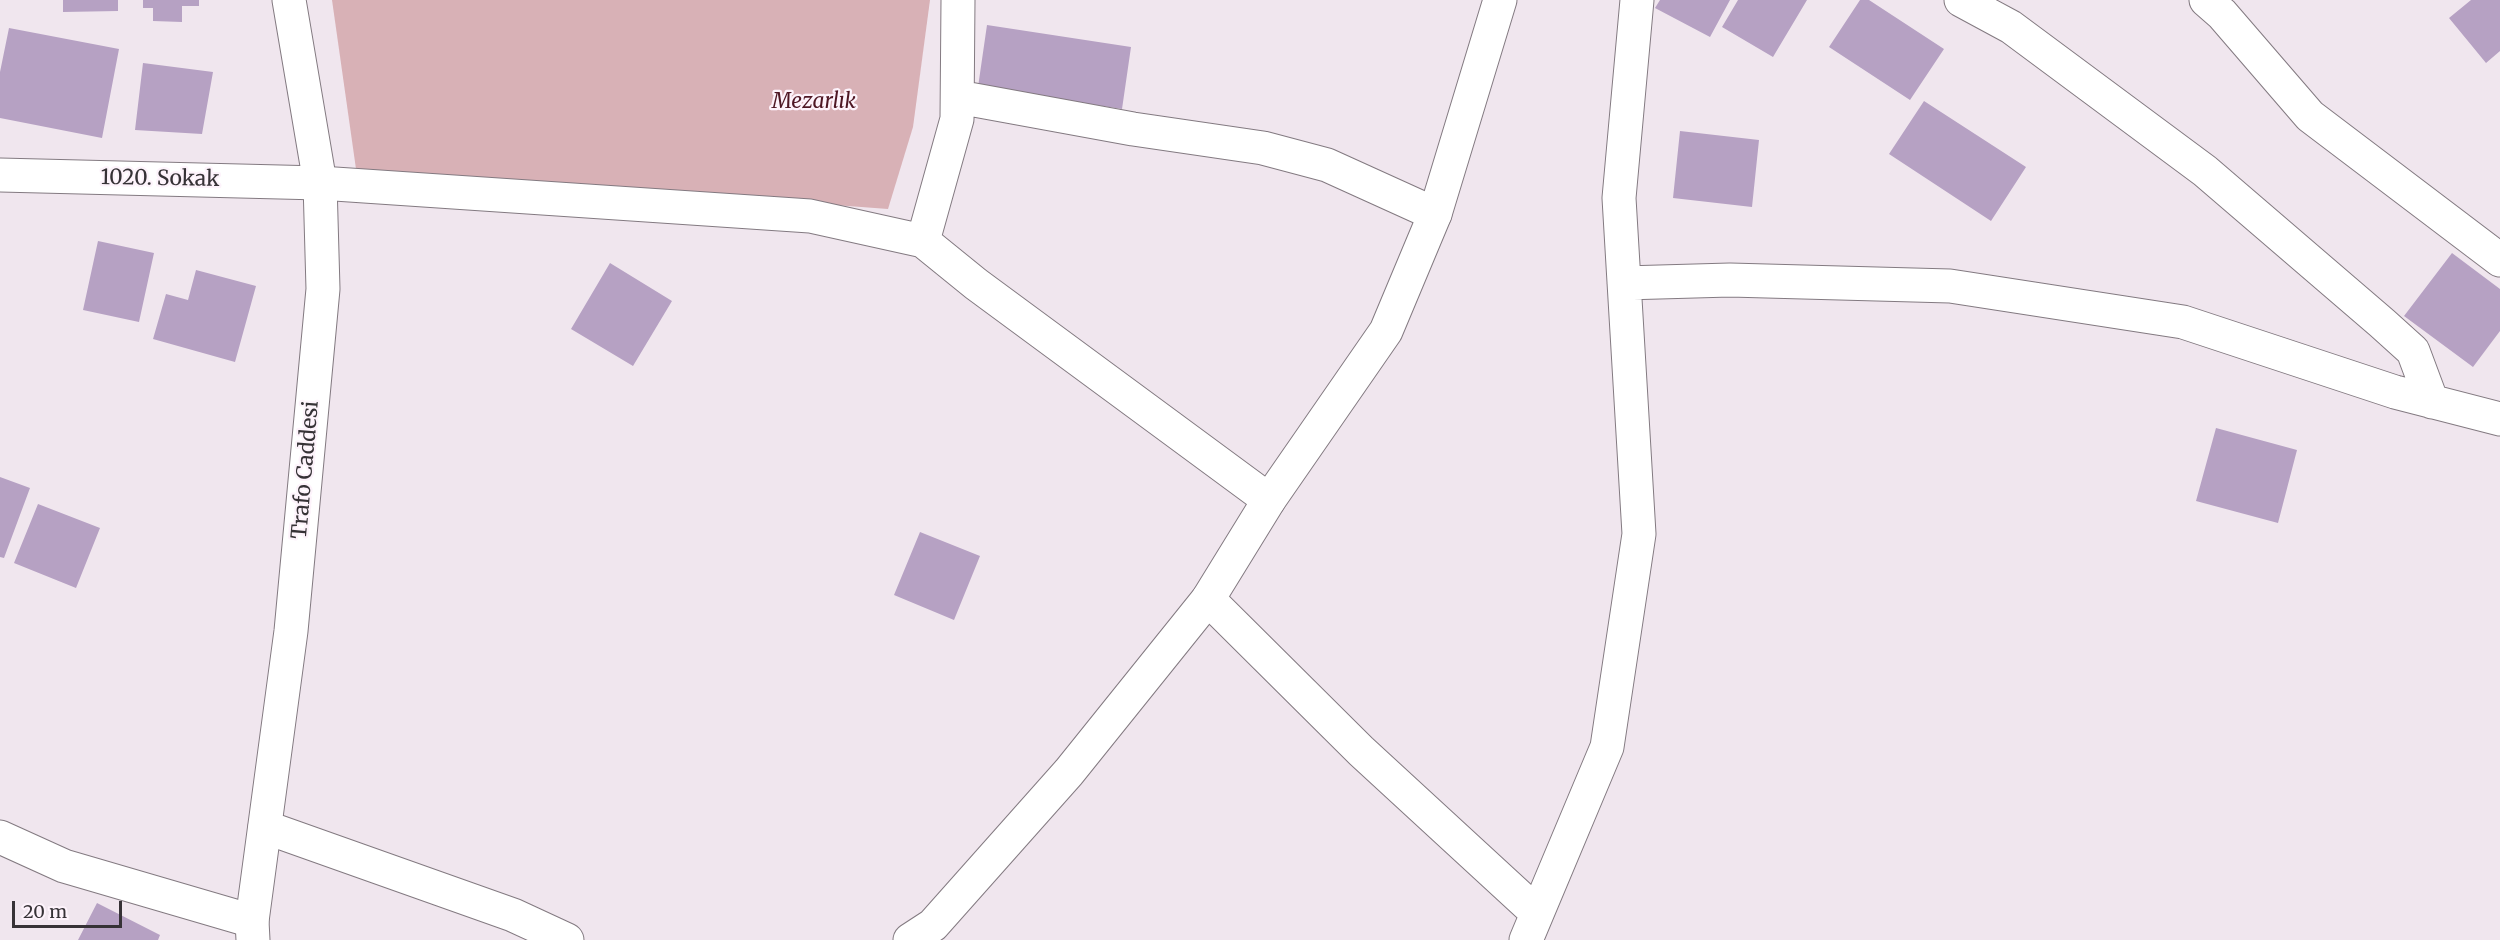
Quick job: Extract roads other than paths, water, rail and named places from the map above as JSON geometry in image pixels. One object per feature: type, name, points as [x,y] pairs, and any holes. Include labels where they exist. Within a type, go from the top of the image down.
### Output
[{"type":"street","name":"Trafo Caddesi","points":[[252,931],[291,631],[323,290],[320,183],[289,0]]},
{"type":"street","points":[[958,0],[957,119],[922,241],[976,284],[1269,500]]},
{"type":"street","points":[[910,940],[933,925],[1069,772],[1208,599],[1269,500],[1386,331],[1435,214],[1500,0]]},
{"type":"street","points":[[1208,599],[1361,751],[1531,927],[1607,747],[1639,534],[1619,198],[1636,0]]},
{"type":"street","points":[[1961,0],[2012,27],[2205,171],[2382,322],[2413,351],[2432,402]]},
{"type":"street","points":[[2206,0],[2223,14],[2310,116],[2500,260]]},
{"type":"street","points":[[958,97],[1133,129],[1263,148],[1327,165],[1435,214]]},
{"type":"street","name":"1020. Sokak","points":[[0,175],[320,183],[810,216],[922,241]]},
{"type":"street","points":[[1624,283],[1730,280],[1950,286],[2183,322],[2395,392],[2500,419]]},
{"type":"street","points":[[264,827],[513,915],[567,940]]},
{"type":"street","points":[[0,837],[64,866],[252,931]]},
{"type":"park label","name":"Mezarlık","points":[[814,102]]}]
